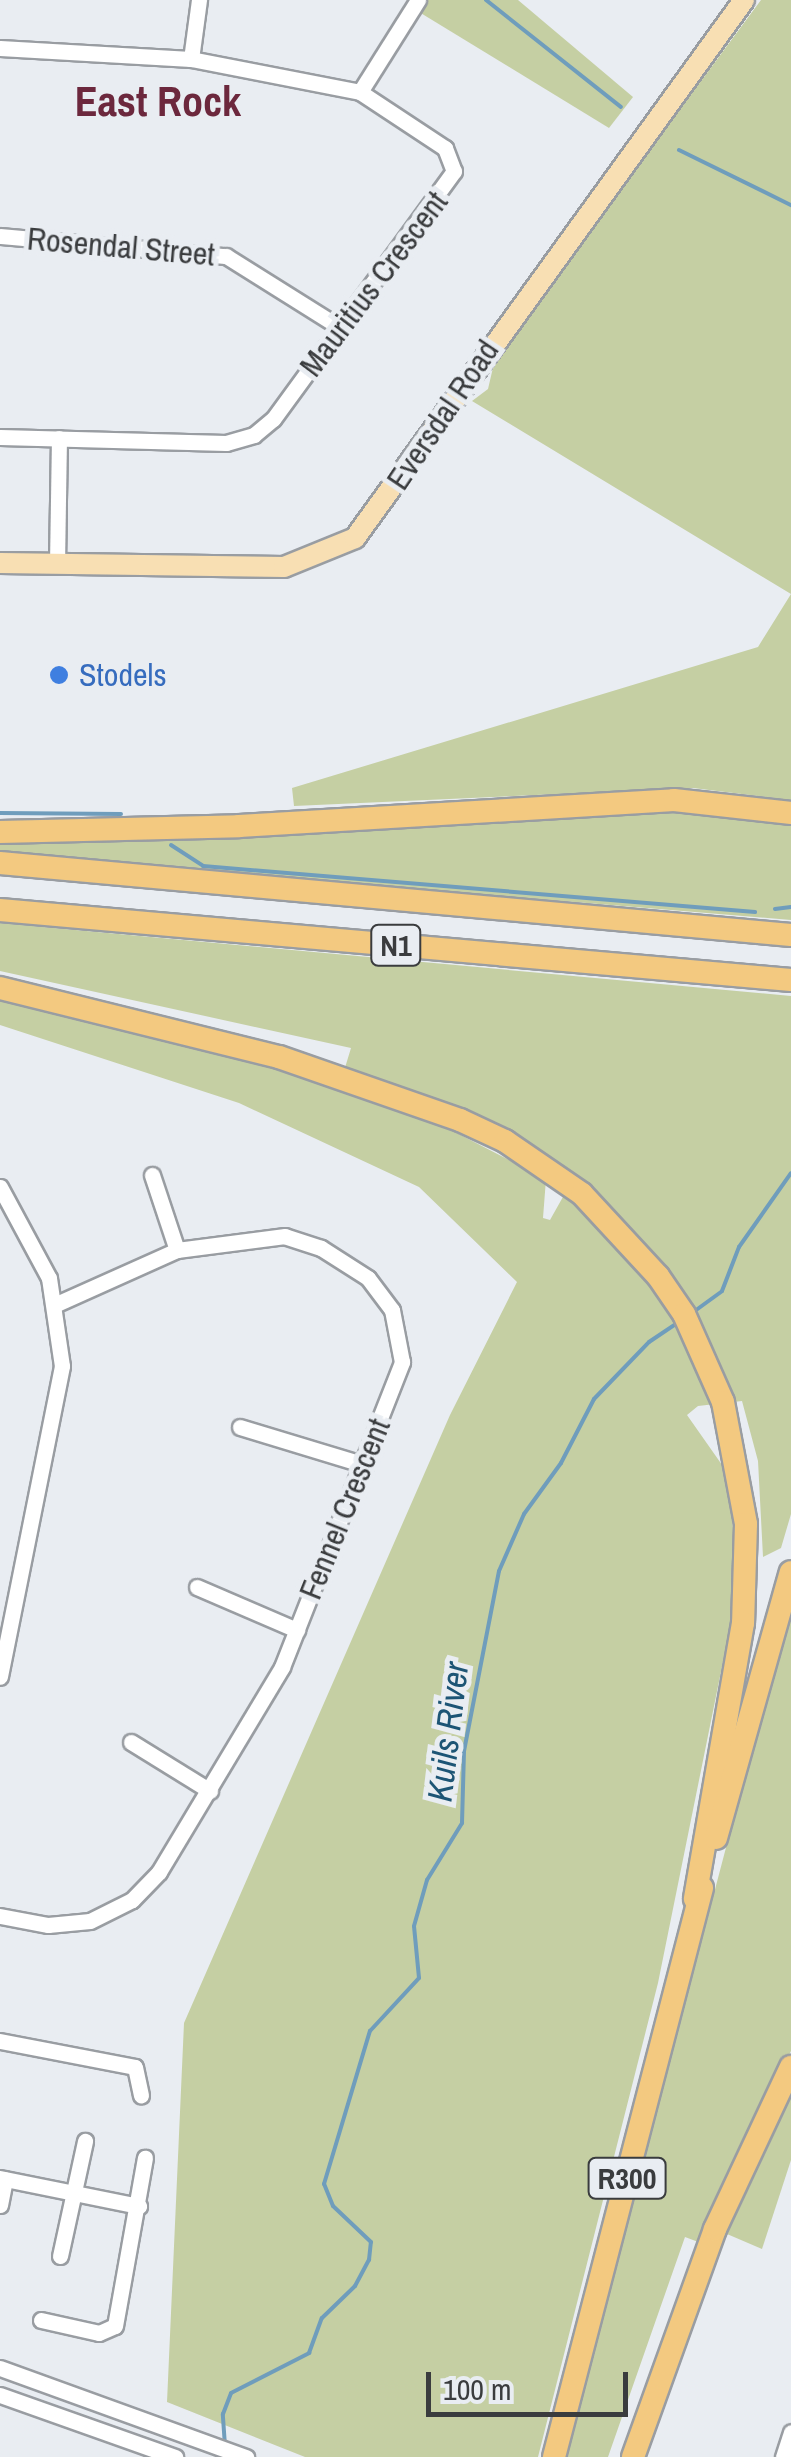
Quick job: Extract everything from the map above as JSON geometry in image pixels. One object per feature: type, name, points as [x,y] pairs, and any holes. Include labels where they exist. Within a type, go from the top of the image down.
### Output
[{"type":"highway","points":[[0,832],[692,801],[791,813]]},
{"type":"highway","name":"N1","points":[[0,863],[791,935]]},
{"type":"highway","name":"N1","points":[[0,910],[791,980]]},
{"type":"highway","points":[[0,988],[280,1058],[434,1109],[504,1141],[592,1202],[684,1314],[723,1402],[740,1468],[743,1624],[695,1899]]},
{"type":"highway","points":[[695,1899],[791,1572]]},
{"type":"highway","name":"R300","points":[[554,2457],[695,1899]]},
{"type":"highway","points":[[633,2457],[715,2229],[791,2067]]},
{"type":"main road","name":"Eversdal Road","points":[[0,562],[284,567],[355,538],[744,0]]},
{"type":"street","points":[[191,59],[199,0]]},
{"type":"street","points":[[360,92],[418,0]]},
{"type":"street","name":"Mauritius Crescent","points":[[0,48],[191,59],[360,92],[445,148],[454,171],[268,425],[246,440],[0,437]]},
{"type":"street","name":"Rosendal Street","points":[[0,236],[226,256],[341,328]]},
{"type":"street","points":[[57,564],[59,438]]},
{"type":"street","points":[[152,1175],[177,1250]]},
{"type":"street","points":[[0,1187],[35,1242],[56,1304],[59,1401],[0,1677]]},
{"type":"street","name":"Fennel Crescent","points":[[0,1916],[60,1925],[113,1912],[150,1883],[264,1702],[298,1630],[365,1465],[402,1362],[403,1342],[392,1310],[368,1278],[321,1248],[284,1236],[177,1250],[56,1304]]},
{"type":"street","points":[[240,1427],[365,1465]]},
{"type":"street","points":[[197,1587],[298,1630]]},
{"type":"street","points":[[131,1742],[210,1791]]},
{"type":"street","points":[[0,2041],[135,2067],[141,2095]]},
{"type":"street","points":[[60,2256],[85,2141]]},
{"type":"street","points":[[41,2320],[99,2333],[115,2326],[145,2158]]},
{"type":"street","points":[[0,2206],[3,2179],[139,2206]]},
{"type":"street","points":[[0,2368],[246,2457]]},
{"type":"street","points":[[0,2395],[175,2457]]},
{"type":"street","points":[[783,2457],[791,2432]]},
{"type":"green space","points":[[426,0],[518,0],[633,97],[609,128],[419,12]]},
{"type":"green space","points":[[761,0],[791,0],[791,594],[472,401],[488,389],[495,359]]},
{"type":"green space","points":[[791,594],[791,800],[693,788],[294,806],[292,788],[758,647]]},
{"type":"green space","points":[[694,811],[791,823],[791,920],[0,854],[0,843]]},
{"type":"green space","points":[[0,923],[791,996],[791,1514],[781,1548],[763,1557],[758,1461],[742,1401],[698,1406],[687,1415],[727,1472],[735,1546],[730,1627],[658,1983],[538,2457],[305,2457],[167,2402],[184,2023],[450,1415],[517,1282],[419,1187],[239,1103],[0,1025],[0,997],[240,1056],[416,1112],[546,1179],[543,1218],[550,1220],[573,1179],[344,1071],[351,1048],[0,971]]},
{"type":"green space","points":[[791,1600],[791,2051],[701,2243],[685,2237],[608,2457],[566,2457]]},
{"type":"green space","points":[[791,2094],[791,2160],[762,2249],[727,2234]]},
{"type":"waterway","points":[[486,0],[621,107]]},
{"type":"waterway","points":[[679,150],[791,205]]},
{"type":"waterway","points":[[0,813],[121,814]]},
{"type":"waterway","points":[[171,845],[203,866],[755,912]]},
{"type":"waterway","points":[[775,909],[791,907]]},
{"type":"waterway","name":"Kuils River","points":[[692,1313],[722,1291],[739,1247],[791,1173]]},
{"type":"waterway","name":"Kuils River","points":[[225,2446],[223,2414],[231,2393],[309,2353],[322,2318],[355,2286],[369,2260],[371,2242],[333,2206],[324,2184],[370,2031],[419,1978],[414,1926],[427,1880],[462,1823],[464,1751],[499,1571],[524,1514],[561,1463],[594,1399],[649,1342],[680,1321]]},
{"type":"place","name":"Stodels","points":[[59,675]]},
{"type":"district","name":"East Rock","points":[[158,101]]}]
